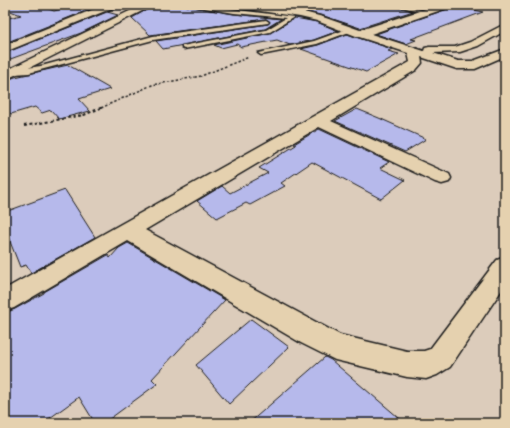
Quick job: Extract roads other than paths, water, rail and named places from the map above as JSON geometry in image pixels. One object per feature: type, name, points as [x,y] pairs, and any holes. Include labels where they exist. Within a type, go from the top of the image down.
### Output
[{"type":"street","points":[[5,49],[112,5]]},
{"type":"street","points":[[240,5],[300,14],[320,19],[360,34],[457,65],[475,65],[505,52]]},
{"type":"street","points":[[360,34],[447,5]]},
{"type":"street","points":[[10,74],[143,6]]},
{"type":"street","points":[[413,51],[456,50],[474,44],[505,27]]},
{"type":"street","points":[[5,301],[412,67],[416,63],[413,51]]},
{"type":"street","points":[[319,121],[442,178]]},
{"type":"street","points":[[129,231],[335,347],[407,364],[426,365],[440,358],[505,266]]},
{"type":"lane","points":[[184,47],[268,31],[291,17],[234,12],[189,5]]},
{"type":"lane","points":[[395,5],[427,12]]},
{"type":"lane","points":[[10,74],[46,67],[154,38],[266,22]]},
{"type":"lane","points":[[261,53],[315,43],[350,30]]}]
